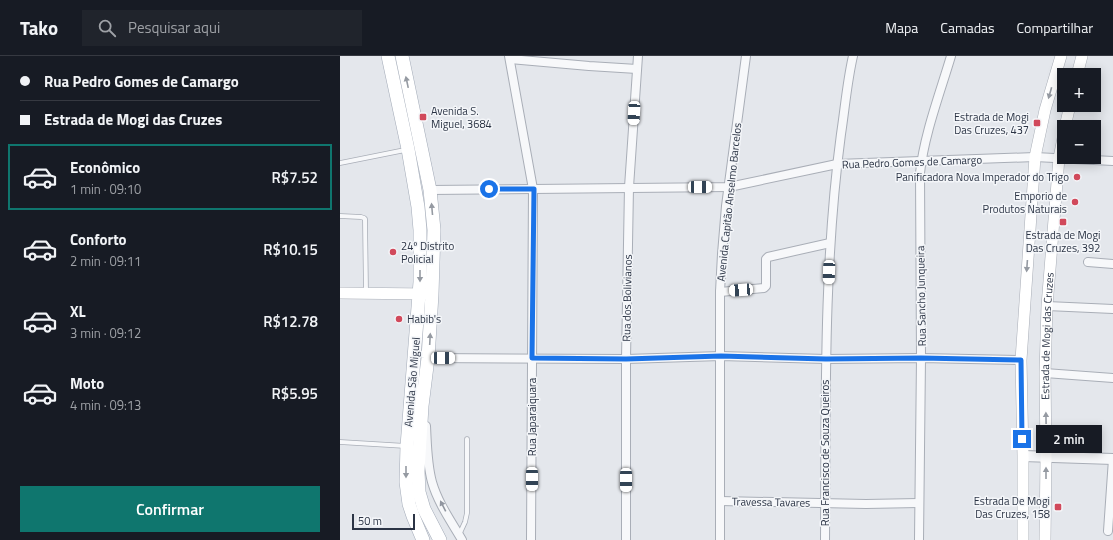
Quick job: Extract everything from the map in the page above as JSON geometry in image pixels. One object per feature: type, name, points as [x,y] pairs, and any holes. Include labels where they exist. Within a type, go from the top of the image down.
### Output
[{"type":"main road","name":"Avenida São Miguel","points":[[388,56],[408,149],[418,207],[426,294],[428,358],[422,406],[418,471],[419,492],[424,509],[440,540]]},
{"type":"main road","name":"Avenida São Miguel","points":[[402,56],[430,190],[434,230],[406,446],[406,482],[408,498],[413,516],[423,540]]},
{"type":"main road","points":[[1022,540],[1023,456],[1021,360],[1035,157],[1045,110],[1061,56]]},
{"type":"main road","points":[[1079,68],[1082,56]]},
{"type":"main road","name":"Estrada de Mogi das Cruzes","points":[[1045,540],[1045,373],[1047,306],[1059,164]]},
{"type":"main road","points":[[340,293],[426,294]]},
{"type":"street","name":"Rua dos Bolivianos","points":[[626,540],[626,359],[629,187],[638,56]]},
{"type":"street","name":"Avenida Capitão Anselmo Barcelos","points":[[720,540],[720,292],[722,254],[729,186],[746,56]]},
{"type":"street","name":"Rua Francisco de Souza Queiros","points":[[825,540],[826,359],[830,243],[837,164],[849,74],[853,56]]},
{"type":"street","name":"Rua Sancho Junqueira","points":[[919,540],[921,162],[951,56]]},
{"type":"street","points":[[509,57],[589,66],[637,69]]},
{"type":"street","name":"Rua Japaraiquara","points":[[509,57],[534,189],[532,540]]},
{"type":"street","name":"Rua Pedro Gomes de Camargo","points":[[430,190],[729,186],[837,164],[1035,157],[1057,158]]},
{"type":"street","name":"Rua Pedro Gomes de Camargo","points":[[1101,160],[1113,161]]},
{"type":"street","points":[[720,292],[764,288],[766,286],[766,259],[768,257],[830,243]]},
{"type":"street","points":[[1088,262],[1113,264]]},
{"type":"street","points":[[1047,306],[1113,309]]},
{"type":"street","points":[[428,358],[626,359],[721,356],[826,359],[921,358],[1021,360]]},
{"type":"street","points":[[1045,373],[1113,378]]},
{"type":"street","name":"Avenida São Miguel","points":[[422,406],[426,426],[432,482],[441,504],[460,538]]},
{"type":"street","points":[[1023,456],[1113,459],[1108,531]]},
{"type":"street","name":"Travessa Tavares","points":[[720,501],[866,504],[919,503]]},
{"type":"lane","points":[[340,163],[408,149]]},
{"type":"lane","points":[[340,216],[361,217],[365,219],[366,293]]},
{"type":"lane","points":[[460,538],[467,513],[467,439]]},
{"type":"lane","points":[[340,442],[406,446]]},
{"type":"place","name":"Avenida S. Miguel, 3684","points":[[423,117]]},
{"type":"place","name":"Estrada de Mogi Das Cruzes, 437","points":[[1037,123]]},
{"type":"place","name":"Panificadora Nova Imperador do Trigo","points":[[1077,177]]},
{"type":"place","name":"Emporio de Produtos Naturais","points":[[1075,202]]},
{"type":"place","name":"Estrada de Mogi Das Cruzes, 392","points":[[1063,222]]},
{"type":"place","name":"24º Distrito Policial","points":[[393,252]]},
{"type":"place","name":"Habib's","points":[[399,319]]},
{"type":"place","name":"Estrada De Mogi Das Cruzes, 158","points":[[1058,507]]},
{"type":"route","points":[[489,189],[534,189],[532,358],[626,359],[721,356],[826,359],[921,358],[1021,360],[1022,439]]}]
